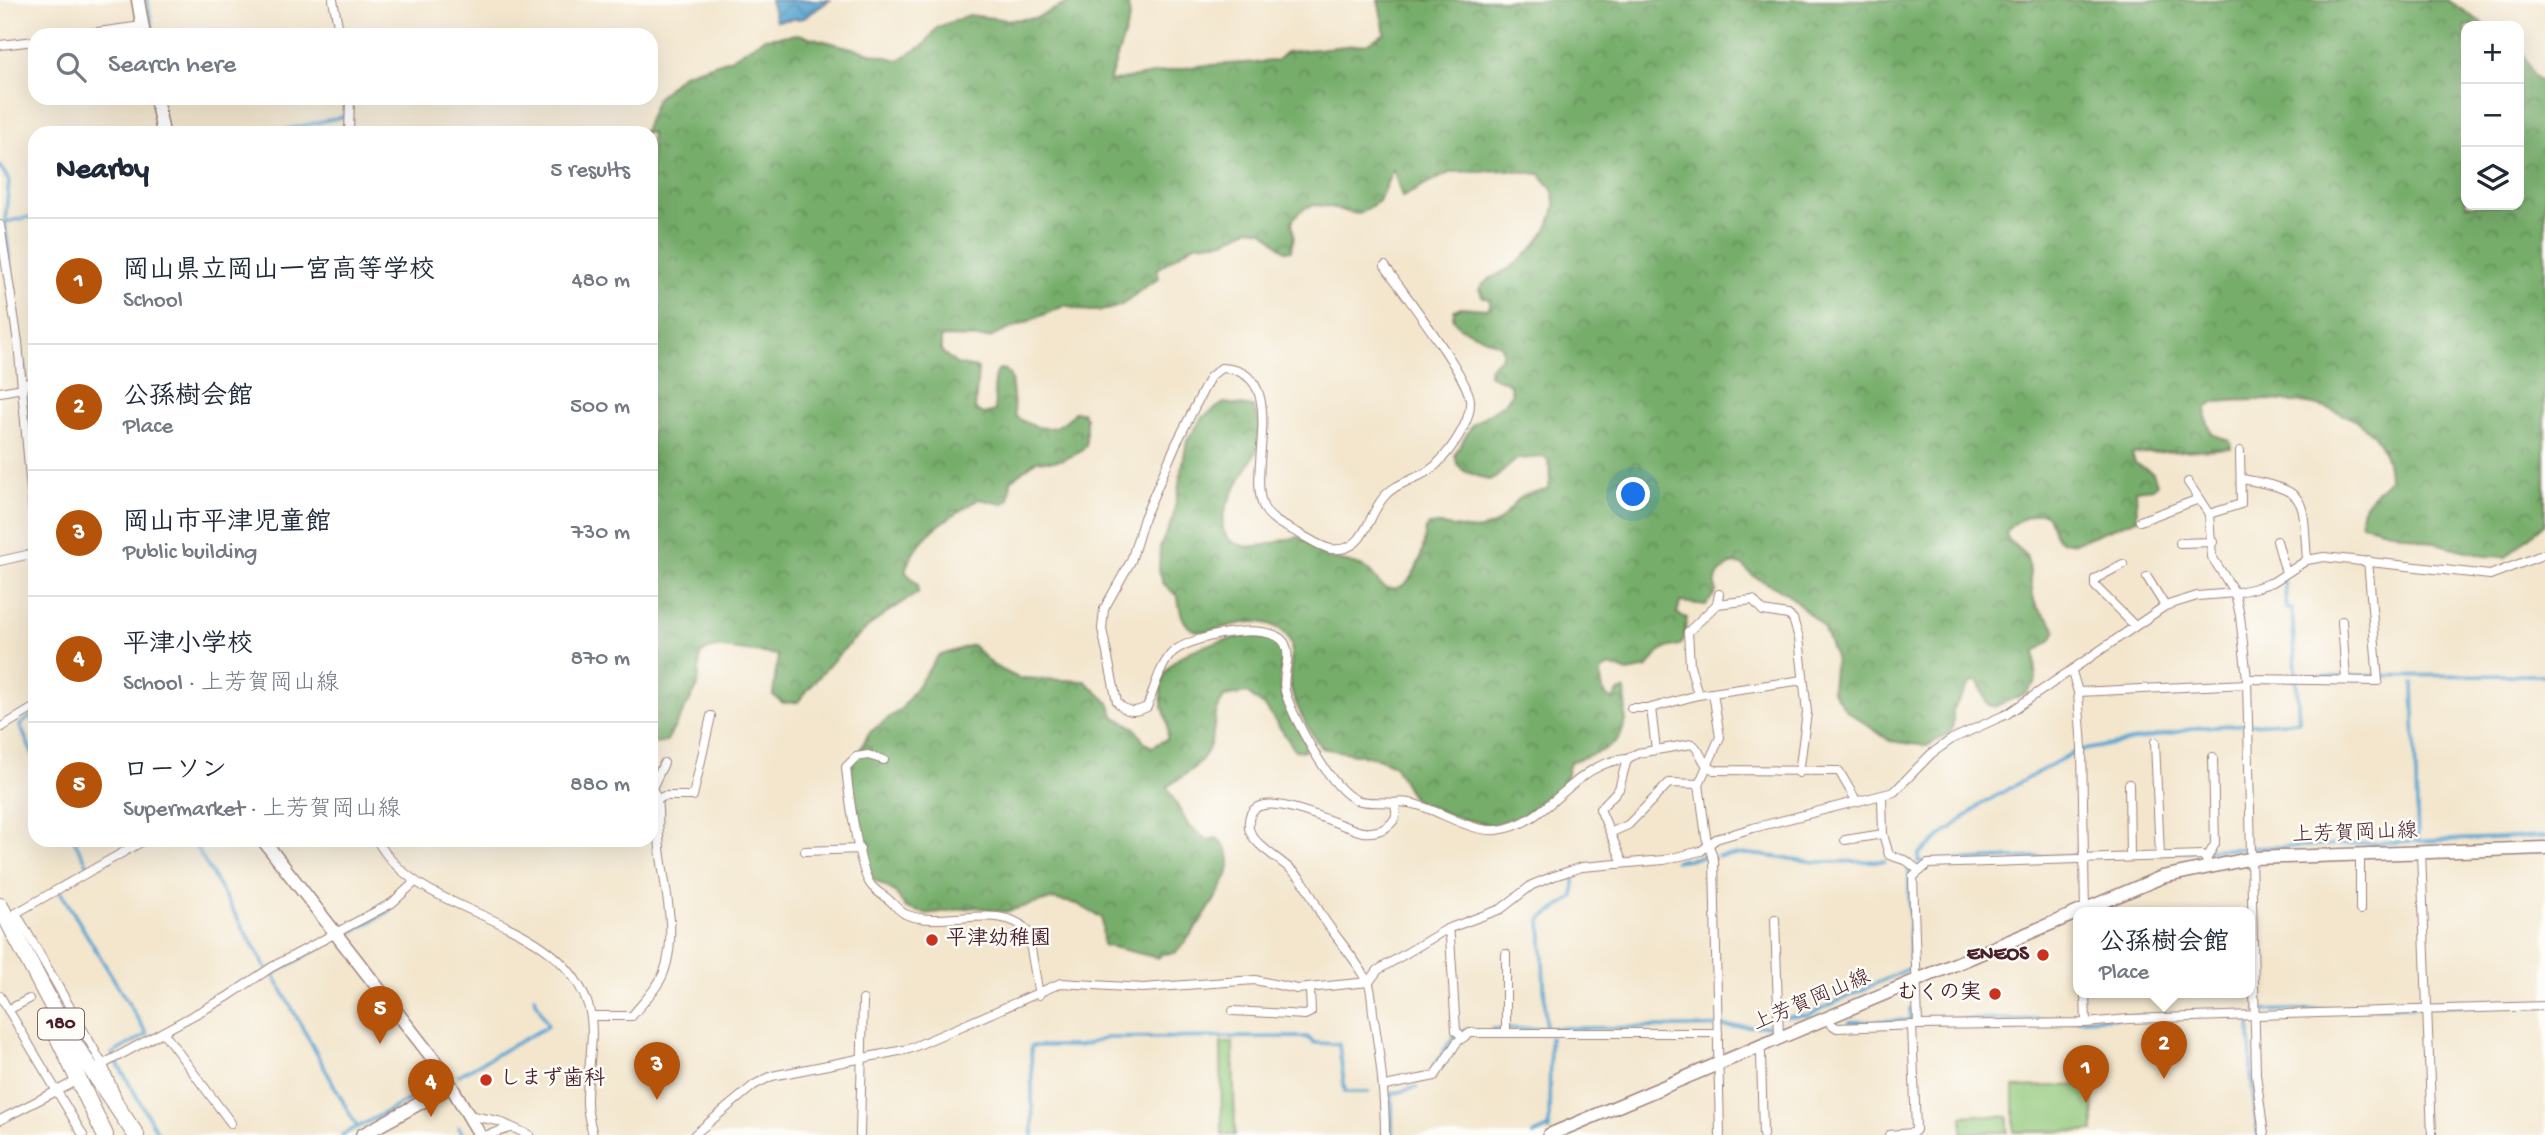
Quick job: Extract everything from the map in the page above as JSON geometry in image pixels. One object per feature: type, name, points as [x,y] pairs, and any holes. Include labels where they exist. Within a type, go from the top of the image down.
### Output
[{"type":"highway","name":"180","points":[[0,906],[66,1032],[136,1135]]},
{"type":"highway","name":"180","points":[[0,925],[105,1135]]},
{"type":"main road","points":[[138,0],[143,28]]},
{"type":"main road","points":[[157,105],[162,126]]},
{"type":"main road","points":[[269,847],[338,934],[451,1086],[480,1135]]},
{"type":"main road","name":"上芳賀岡山線","points":[[2092,907],[2162,877],[2208,861],[2253,850],[2360,855],[2545,848]]},
{"type":"main road","name":"上芳賀岡山線","points":[[1549,1135],[2073,915]]},
{"type":"main road","points":[[362,1135],[451,1086]]},
{"type":"street","points":[[333,0],[339,28]]},
{"type":"street","points":[[0,46],[28,42]]},
{"type":"street","points":[[349,126],[350,105]]},
{"type":"street","points":[[0,225],[28,403]]},
{"type":"street","points":[[1385,266],[1436,339],[1471,398],[1470,412],[1456,439],[1438,464],[1392,488],[1381,500],[1357,544],[1343,550],[1327,548],[1271,518],[1263,506],[1259,487],[1264,413],[1259,394],[1245,376],[1233,369],[1221,368],[1210,377],[1176,444],[1144,518],[1131,561],[1104,609],[1102,629],[1116,702],[1125,710],[1135,712],[1147,707],[1173,651],[1222,633],[1250,630],[1272,632],[1284,643],[1288,657],[1285,691],[1326,772],[1346,795],[1359,802],[1378,800],[1413,804],[1459,824],[1495,831],[1521,826],[1541,814],[1603,764],[1627,759],[1638,753],[1692,744],[1708,768]]},
{"type":"street","points":[[0,392],[27,384]]},
{"type":"street","points":[[2209,514],[2241,505],[2239,451]]},
{"type":"street","points":[[2242,479],[2284,486],[2292,492],[2303,506],[2307,560]]},
{"type":"street","points":[[2188,482],[2209,514],[2212,557],[2235,593],[2240,616],[2247,682],[2253,907]]},
{"type":"street","points":[[2140,521],[2199,499]]},
{"type":"street","points":[[2277,541],[2286,573]]},
{"type":"street","points":[[2180,544],[2213,542]]},
{"type":"street","points":[[694,1135],[754,1085],[772,1076],[921,1045],[1061,983],[1086,982],[1143,988],[1255,980],[1310,989],[1369,982],[1377,970],[1447,929],[1501,909],[1532,885],[1554,876],[1582,867],[1664,860],[1701,851],[1716,839],[1894,792],[1931,754],[1952,739],[1984,727],[2072,672],[2134,625],[2165,606],[2197,596],[2235,593],[2273,582],[2307,560],[2324,557],[2368,560],[2490,575],[2545,554]]},
{"type":"street","points":[[0,561],[28,555]]},
{"type":"street","points":[[2078,692],[2346,677],[2378,681],[2368,560]]},
{"type":"street","points":[[2123,564],[2095,579],[2095,586],[2134,625]]},
{"type":"street","points":[[2147,577],[2165,606]]},
{"type":"street","points":[[1717,604],[1718,594]]},
{"type":"street","points":[[1698,695],[1690,665],[1688,632],[1717,604],[1753,600],[1770,615],[1788,615],[1793,619],[1799,638],[1803,680],[1806,735],[1799,773]]},
{"type":"street","points":[[2342,621],[2346,677]]},
{"type":"street","points":[[2072,672],[2078,692],[2082,750],[2085,907]]},
{"type":"street","points":[[1631,708],[1651,708],[1698,695],[1803,680]]},
{"type":"street","points":[[1713,693],[1720,737],[1699,784],[1706,837],[1711,845],[1720,1135]]},
{"type":"street","points":[[1651,708],[1656,750]]},
{"type":"street","points":[[0,727],[28,711]]},
{"type":"street","points":[[591,1016],[632,1016],[664,973],[669,940],[668,897],[659,837],[659,799],[664,796],[693,796],[711,716]]},
{"type":"street","points":[[2155,742],[2160,852]]},
{"type":"street","points":[[884,760],[868,755],[856,757],[846,767],[849,804],[869,883],[903,913],[925,920],[944,921],[978,916],[1012,920],[1023,925],[1028,932],[1039,995]]},
{"type":"street","points":[[1889,1135],[1913,1133],[1916,1130],[1913,877],[1918,870],[1928,864],[2130,852],[2203,855],[2208,861],[2215,848],[2213,757]]},
{"type":"street","points":[[1623,863],[1600,809],[1619,789],[1627,759]]},
{"type":"street","points":[[658,776],[664,763]]},
{"type":"street","points":[[1708,768],[1799,773],[1839,771],[1857,802]]},
{"type":"street","points":[[1612,832],[1628,825],[1669,783],[1699,784]]},
{"type":"street","points":[[2129,785],[2130,852]]},
{"type":"street","points":[[1882,797],[1883,834],[1889,855],[1907,861],[1918,870]]},
{"type":"street","points":[[1385,1135],[1385,1086],[1369,982],[1321,914],[1302,880],[1252,838],[1248,825],[1253,813],[1263,805],[1275,804],[1322,815],[1344,828],[1364,832],[1384,829],[1395,821],[1397,812],[1394,803]]},
{"type":"street","points":[[1845,840],[1883,834]]},
{"type":"street","points":[[122,1111],[118,1094],[51,987],[16,913],[132,847]]},
{"type":"street","points":[[381,847],[387,858],[415,882],[524,935],[572,971],[591,1016],[586,1101],[593,1135]]},
{"type":"street","points":[[805,851],[860,849]]},
{"type":"street","points":[[2421,852],[2432,1135]]},
{"type":"street","points":[[2360,855],[2360,910]]},
{"type":"street","points":[[100,1066],[268,969],[392,904],[415,882]]},
{"type":"street","points":[[1775,919],[1779,1037]]},
{"type":"street","points":[[1385,1086],[1435,1076],[1460,1034],[1447,929]]},
{"type":"street","points":[[1506,954],[1506,1030]]},
{"type":"street","points":[[1233,1011],[1306,1014],[1311,1012],[1310,989]]},
{"type":"street","points":[[0,996],[83,1135]]},
{"type":"street","points":[[2085,998],[2086,1020]]},
{"type":"street","points":[[2253,998],[2256,1074],[2264,1135]]},
{"type":"street","points":[[8,1010],[29,999]]},
{"type":"street","points":[[860,1135],[863,1000]]},
{"type":"street","points":[[1828,1017],[1831,1024],[1837,1028],[1916,1022],[2086,1020],[2428,1006],[2545,1006]]},
{"type":"street","points":[[1460,1034],[1506,1030],[1718,1029]]},
{"type":"street","points":[[163,1032],[232,1123]]},
{"type":"street","points":[[1758,1046],[1761,1053],[1763,1135]]},
{"type":"street","points":[[0,1120],[74,1082]]},
{"type":"street","points":[[468,1115],[498,1121],[529,1135]]},
{"type":"street","points":[[487,1135],[512,1129]]},
{"type":"green space","points":[[1074,0],[1127,0],[1130,17],[1109,82],[1196,66],[1276,61],[1286,52],[1366,44],[1385,33],[1378,0],[2448,0],[2479,21],[2461,21],[2461,210],[2524,210],[2524,55],[2533,75],[2545,84],[2545,523],[2506,557],[2485,556],[2362,524],[2365,504],[2389,479],[2383,452],[2369,431],[2349,417],[2296,402],[2216,402],[2206,408],[2207,421],[2212,434],[2230,441],[2231,448],[2132,454],[2135,463],[2153,473],[2157,483],[2153,488],[2136,490],[2137,519],[2074,543],[2063,542],[2057,537],[2049,517],[2044,513],[2013,524],[2006,533],[2009,540],[2026,556],[2036,605],[2056,630],[2051,640],[2035,652],[2036,681],[2025,694],[1994,707],[1987,704],[1978,682],[1972,681],[1953,709],[1953,728],[1949,733],[1927,746],[1890,741],[1846,710],[1832,690],[1835,657],[1823,627],[1788,594],[1753,576],[1742,565],[1734,563],[1719,574],[1716,592],[1706,605],[1680,602],[1677,614],[1687,618],[1683,642],[1680,645],[1663,650],[1647,668],[1628,672],[1609,666],[1601,671],[1602,688],[1606,695],[1613,699],[1618,692],[1625,690],[1625,723],[1616,741],[1599,752],[1570,762],[1564,786],[1539,801],[1532,812],[1492,825],[1458,818],[1414,800],[1394,765],[1378,758],[1321,748],[1300,713],[1291,690],[1292,647],[1285,633],[1260,622],[1214,630],[1190,628],[1182,617],[1178,597],[1163,583],[1159,570],[1160,547],[1173,518],[1187,441],[1203,417],[1224,403],[1253,407],[1260,435],[1259,444],[1229,500],[1224,515],[1223,529],[1229,539],[1251,547],[1299,537],[1331,558],[1363,567],[1388,588],[1397,588],[1411,577],[1420,558],[1425,530],[1429,525],[1474,530],[1489,527],[1503,518],[1521,497],[1547,489],[1550,483],[1549,461],[1544,457],[1517,459],[1495,478],[1488,480],[1464,471],[1457,464],[1455,454],[1473,424],[1505,403],[1512,393],[1509,383],[1489,375],[1489,368],[1501,358],[1503,351],[1500,345],[1459,327],[1453,319],[1454,310],[1461,307],[1487,309],[1490,306],[1490,300],[1482,296],[1479,289],[1522,259],[1537,243],[1554,212],[1552,190],[1540,174],[1509,170],[1451,172],[1402,197],[1393,169],[1379,201],[1359,214],[1313,205],[1299,212],[1292,221],[1294,236],[1291,251],[1285,251],[1263,230],[1250,228],[1225,241],[1195,244],[1157,269],[1159,279],[1114,308],[1086,311],[1066,305],[989,338],[941,337],[941,351],[956,364],[978,368],[975,410],[984,414],[995,411],[994,378],[999,369],[1006,370],[1011,378],[1015,416],[1031,425],[1046,428],[1061,424],[1074,412],[1082,412],[1086,418],[1086,446],[1075,455],[1063,459],[1037,460],[1011,480],[1009,500],[1002,504],[979,499],[935,529],[917,548],[905,571],[918,585],[918,593],[883,615],[852,641],[798,702],[783,703],[773,695],[778,655],[715,647],[700,654],[698,686],[666,742],[658,744],[658,126],[646,126],[654,105],[658,105],[658,97],[683,74],[730,59],[765,38],[798,34],[898,60],[923,46],[938,27],[969,15],[1009,20],[1036,18]]},
{"type":"green space","points":[[1242,636],[1262,637],[1281,644],[1282,692],[1306,742],[1305,751],[1295,750],[1267,709],[1247,693],[1224,697],[1207,752],[1192,769],[1167,787],[1188,825],[1207,840],[1217,838],[1226,848],[1230,862],[1216,897],[1175,953],[1162,954],[1158,958],[1103,945],[1102,918],[1077,904],[1052,899],[1004,912],[976,907],[927,914],[906,908],[895,892],[873,879],[853,803],[851,767],[869,733],[902,708],[938,656],[972,645],[994,666],[1018,678],[1085,681],[1109,703],[1115,717],[1134,727],[1144,742],[1152,747],[1167,739],[1168,725],[1161,696],[1162,681],[1168,669],[1188,652]]},
{"type":"green space","points":[[1221,1043],[1233,1043],[1235,1135],[1222,1135]]},
{"type":"green space","points":[[2093,1085],[2094,1131],[2014,1132],[2014,1087]]},
{"type":"green space","points":[[1962,1116],[2008,1117],[2008,1132],[1962,1133]]},
{"type":"water","points":[[770,0],[830,0],[804,18],[776,21]]},
{"type":"waterway","points":[[147,0],[153,28]]},
{"type":"waterway","points":[[302,126],[346,116],[345,105]]},
{"type":"waterway","points":[[0,166],[9,181],[5,222],[12,280]]},
{"type":"waterway","points":[[5,222],[28,217]]},
{"type":"waterway","points":[[24,363],[28,404]]},
{"type":"waterway","points":[[2284,580],[2287,609],[2292,609],[2299,721],[2202,727],[2074,752],[1980,805],[1919,854],[1918,862],[2545,836]]},
{"type":"waterway","points":[[2316,676],[2545,675]]},
{"type":"waterway","points":[[2413,684],[2418,841]]},
{"type":"waterway","points":[[28,719],[20,725],[28,744]]},
{"type":"waterway","points":[[66,880],[89,867],[78,847]]},
{"type":"waterway","points":[[196,847],[265,966],[273,974],[357,1127],[342,1135]]},
{"type":"waterway","points":[[1718,856],[1749,854],[1817,862],[1885,861]]},
{"type":"waterway","points":[[1675,861],[1708,856]]},
{"type":"waterway","points":[[1909,868],[1910,968]]},
{"type":"waterway","points":[[1546,1028],[1541,919],[1574,897],[1574,873]]},
{"type":"waterway","points":[[59,889],[147,1034],[112,1054],[159,1135]]},
{"type":"waterway","points":[[354,931],[390,911]]},
{"type":"waterway","points":[[273,974],[333,940]]},
{"type":"waterway","points":[[1786,1016],[1808,1015],[1910,968]]},
{"type":"waterway","points":[[459,1075],[548,1026],[534,997]]},
{"type":"waterway","points":[[2257,1011],[2532,1003]]},
{"type":"waterway","points":[[1849,1022],[1911,1020],[1910,1008]]},
{"type":"waterway","points":[[1911,1020],[2082,1019],[2221,1012]]},
{"type":"waterway","points":[[2250,1017],[2251,1074],[2258,1135]]},
{"type":"waterway","points":[[1492,1029],[1773,1026]]},
{"type":"waterway","points":[[1431,1072],[1453,1039],[1466,1030],[1473,1029]]},
{"type":"waterway","points":[[1033,1135],[1031,1046],[1080,1046],[1107,1038],[1307,1037],[1315,1043],[1339,1044],[1345,1092],[1369,1092]]},
{"type":"waterway","points":[[1549,1130],[1550,1038]]},
{"type":"waterway","points":[[1392,1135],[1392,1094],[1417,1087]]},
{"type":"waterway","points":[[358,1127],[421,1093]]},
{"type":"waterway","points":[[459,1127],[463,1135]]},
{"type":"waterway","points":[[1533,1135],[1548,1128]]},
{"type":"place","name":"平津幼稚園","points":[[932,940]]},
{"type":"place","name":"ENEOS","points":[[2043,955]]},
{"type":"place","name":"むくの実","points":[[1995,994]]},
{"type":"place","name":"ローソン","points":[[380,1044]]},
{"type":"place","name":"公孫樹会館","points":[[2164,1079]]},
{"type":"place","name":"しまず歯科","points":[[486,1080]]},
{"type":"place","name":"岡山市平津児童館","points":[[657,1100]]},
{"type":"place","name":"岡山県立岡山一宮高等学校","points":[[2086,1103]]},
{"type":"place","name":"平津小学校","points":[[431,1117]]}]
